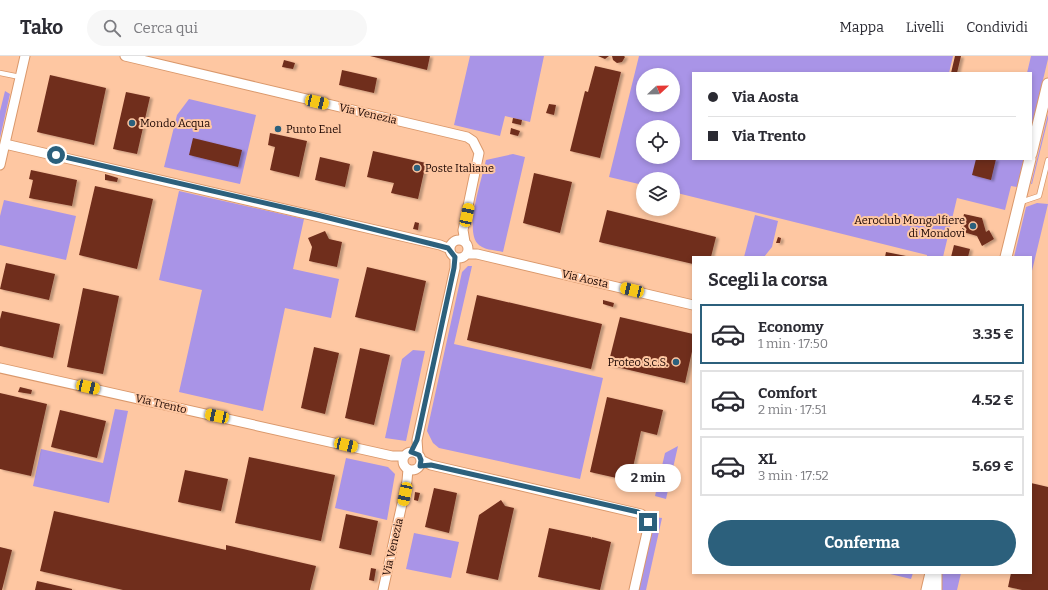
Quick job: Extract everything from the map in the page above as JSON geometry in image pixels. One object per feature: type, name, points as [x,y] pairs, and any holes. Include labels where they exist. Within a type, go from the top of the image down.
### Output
[{"type":"street","points":[[0,165],[25,56]]},
{"type":"street","name":"Via Venezia","points":[[125,56],[467,137],[473,141],[479,153],[383,590]]},
{"type":"street","points":[[1032,150],[1048,84]]},
{"type":"street","name":"Via Aosta","points":[[5,144],[459,249],[692,305]]},
{"type":"street","points":[[1006,256],[1030,160]]},
{"type":"street","name":"Via Trento","points":[[0,368],[392,456],[641,514],[646,519],[648,528],[634,590]]},
{"type":"street","points":[[927,590],[931,574]]},
{"type":"street","points":[[936,574],[936,590]]},
{"type":"lane","points":[[0,73],[20,77]]},
{"type":"lane","points":[[1019,203],[1039,196],[1048,160]]},
{"type":"shaded area","points":[[470,56],[544,56],[530,122],[505,116],[500,136],[454,125]]},
{"type":"shaded area","points":[[639,56],[953,56],[949,72],[692,72],[692,160],[1024,160],[1017,187],[1011,186],[1005,210],[957,198],[943,256],[927,255],[680,194],[680,172],[636,172],[636,183],[609,177],[636,68],[636,112],[680,112],[680,68],[636,68]]},
{"type":"shaded area","points":[[1031,56],[1048,56],[1032,126],[1032,72],[1027,72]]},
{"type":"shaded area","points":[[5,91],[10,94],[0,138],[0,111]]},
{"type":"shaded area","points":[[189,99],[256,115],[240,184],[164,167],[177,115]]},
{"type":"shaded area","points":[[1048,114],[1048,119],[1031,184]]},
{"type":"shaded area","points":[[513,154],[525,157],[503,252],[485,248],[477,243],[474,236],[474,215],[478,190],[486,160]]},
{"type":"shaded area","points":[[179,191],[304,219],[293,269],[339,279],[331,318],[285,308],[263,411],[179,392],[202,290],[159,280]]},
{"type":"shaded area","points":[[4,200],[76,216],[66,260],[0,245],[0,216]]},
{"type":"shaded area","points":[[1037,203],[1048,204],[1032,271],[1032,256],[1014,256],[1026,207]]},
{"type":"shaded area","points":[[755,215],[778,221],[772,247],[765,256],[744,256]]},
{"type":"shaded area","points":[[468,266],[472,266],[454,344],[603,378],[580,479],[439,448],[433,443],[427,431],[462,272]]},
{"type":"shaded area","points":[[413,350],[425,351],[406,441],[385,438],[402,359]]},
{"type":"shaded area","points":[[115,409],[128,411],[109,503],[33,486],[41,449],[103,463]]},
{"type":"shaded area","points":[[678,446],[666,499],[655,496],[665,453]]},
{"type":"shaded area","points":[[346,458],[388,467],[395,474],[387,520],[335,508]]},
{"type":"shaded area","points":[[654,517],[662,518],[646,590],[637,590]]},
{"type":"shaded area","points":[[414,533],[459,542],[451,578],[406,569]]},
{"type":"shaded area","points":[[890,574],[913,574],[911,579]]},
{"type":"shaded area","points":[[942,574],[961,574],[957,590],[941,590]]},
{"type":"building","points":[[370,56],[430,56],[427,70]]},
{"type":"building","points":[[598,56],[609,56],[605,59]]},
{"type":"building","points":[[612,56],[625,57],[622,62],[617,63],[613,60]]},
{"type":"building","points":[[955,56],[961,56],[957,72],[951,72]]},
{"type":"building","points":[[284,60],[295,63],[293,69],[282,67]]},
{"type":"building","points":[[595,66],[621,72],[600,158],[570,151],[585,91],[588,92]]},
{"type":"building","points":[[342,70],[377,78],[374,93],[339,85]]},
{"type":"building","points":[[50,75],[106,88],[94,145],[37,132]]},
{"type":"building","name":"Mondo Acqua","points":[[126,92],[150,97],[137,154],[113,149]]},
{"type":"building","points":[[549,104],[556,105],[554,115],[546,113]]},
{"type":"building","points":[[513,118],[522,120],[521,125],[512,123]]},
{"type":"building","points":[[511,128],[520,131],[518,136],[510,134]]},
{"type":"building","points":[[270,133],[307,141],[299,177],[270,170],[275,147],[268,145]]},
{"type":"building","points":[[193,138],[242,150],[238,167],[189,155]]},
{"type":"building","points":[[373,151],[426,163],[418,199],[391,193],[394,183],[367,177]]},
{"type":"building","points":[[320,157],[350,164],[345,187],[315,180]]},
{"type":"building","points":[[976,160],[996,160],[991,180],[972,175]]},
{"type":"building","points":[[31,170],[77,180],[72,206],[29,198],[33,180],[29,179]]},
{"type":"building","points":[[534,173],[572,182],[560,233],[523,223]]},
{"type":"building","points":[[105,174],[118,178],[117,182],[105,180]]},
{"type":"building","points":[[95,186],[153,199],[137,269],[79,255]]},
{"type":"building","points":[[607,210],[716,237],[711,256],[692,256],[692,264],[599,242]]},
{"type":"building","points":[[964,214],[982,218],[986,232],[989,230],[994,239],[982,246],[977,236],[960,231]]},
{"type":"building","points":[[415,222],[419,223],[418,230],[413,229]]},
{"type":"building","points":[[325,231],[329,239],[342,242],[337,267],[309,261],[312,247],[308,238]]},
{"type":"building","points":[[778,237],[781,238],[780,243],[776,243]]},
{"type":"building","points":[[954,245],[970,249],[968,256],[951,256]]},
{"type":"building","points":[[886,252],[906,256],[885,256]]},
{"type":"building","points":[[6,263],[55,274],[49,300],[0,289]]},
{"type":"building","points":[[367,267],[426,281],[415,331],[355,317]]},
{"type":"building","points":[[83,288],[119,296],[103,374],[67,367]]},
{"type":"building","points":[[477,295],[602,324],[591,369],[467,340]]},
{"type":"building","points":[[603,300],[614,303],[613,307],[603,304]]},
{"type":"building","points":[[2,311],[60,324],[53,358],[0,346],[0,319]]},
{"type":"building","points":[[620,317],[692,334],[692,352],[685,383],[608,365]]},
{"type":"building","points":[[314,347],[339,353],[325,414],[301,408]]},
{"type":"building","points":[[360,348],[390,355],[374,425],[345,418]]},
{"type":"building","points":[[20,387],[32,390],[31,394],[18,392]]},
{"type":"building","points":[[0,393],[47,404],[31,476],[0,469]]},
{"type":"building","points":[[607,397],[663,410],[657,435],[641,431],[630,481],[590,472]]},
{"type":"building","points":[[60,410],[106,421],[97,458],[51,447]]},
{"type":"building","points":[[249,457],[335,475],[321,541],[235,523]]},
{"type":"building","points":[[185,470],[228,479],[221,511],[178,502]]},
{"type":"building","points":[[1032,483],[1048,487],[1048,590],[1022,590],[1008,587],[1011,574],[1032,574]]},
{"type":"building","points":[[434,488],[457,493],[449,533],[425,527]]},
{"type":"building","points":[[415,492],[420,493],[418,501],[414,500]]},
{"type":"building","points":[[501,500],[505,506],[514,508],[498,580],[466,573],[479,515]]},
{"type":"building","points":[[54,511],[226,550],[226,545],[316,566],[310,590],[123,590],[40,571]]},
{"type":"building","points":[[346,514],[378,521],[371,555],[339,548]]},
{"type":"building","points":[[549,528],[591,537],[592,539],[592,537],[611,542],[600,590],[538,577]]},
{"type":"building","points":[[0,547],[12,550],[2,590],[0,590]]},
{"type":"building","points":[[371,568],[376,569],[374,581],[369,580]]},
{"type":"building","points":[[37,581],[72,589],[72,590],[35,590]]},
{"type":"place","name":"Mondo Acqua","points":[[132,123]]},
{"type":"place","name":"Punto Enel","points":[[278,129]]},
{"type":"place","name":"Poste Italiane","points":[[417,168]]},
{"type":"place","name":"Aeroclub Mongolfiere di Mondovì","points":[[973,226]]},
{"type":"place","name":"Proteo S.c.S.","points":[[676,362]]},
{"type":"route","points":[[56,155],[317,215],[440,245],[450,249],[452,255],[455,257],[454,268],[417,440],[411,452],[416,452],[421,458],[420,466],[431,465],[638,512],[644,516],[648,522]]}]
